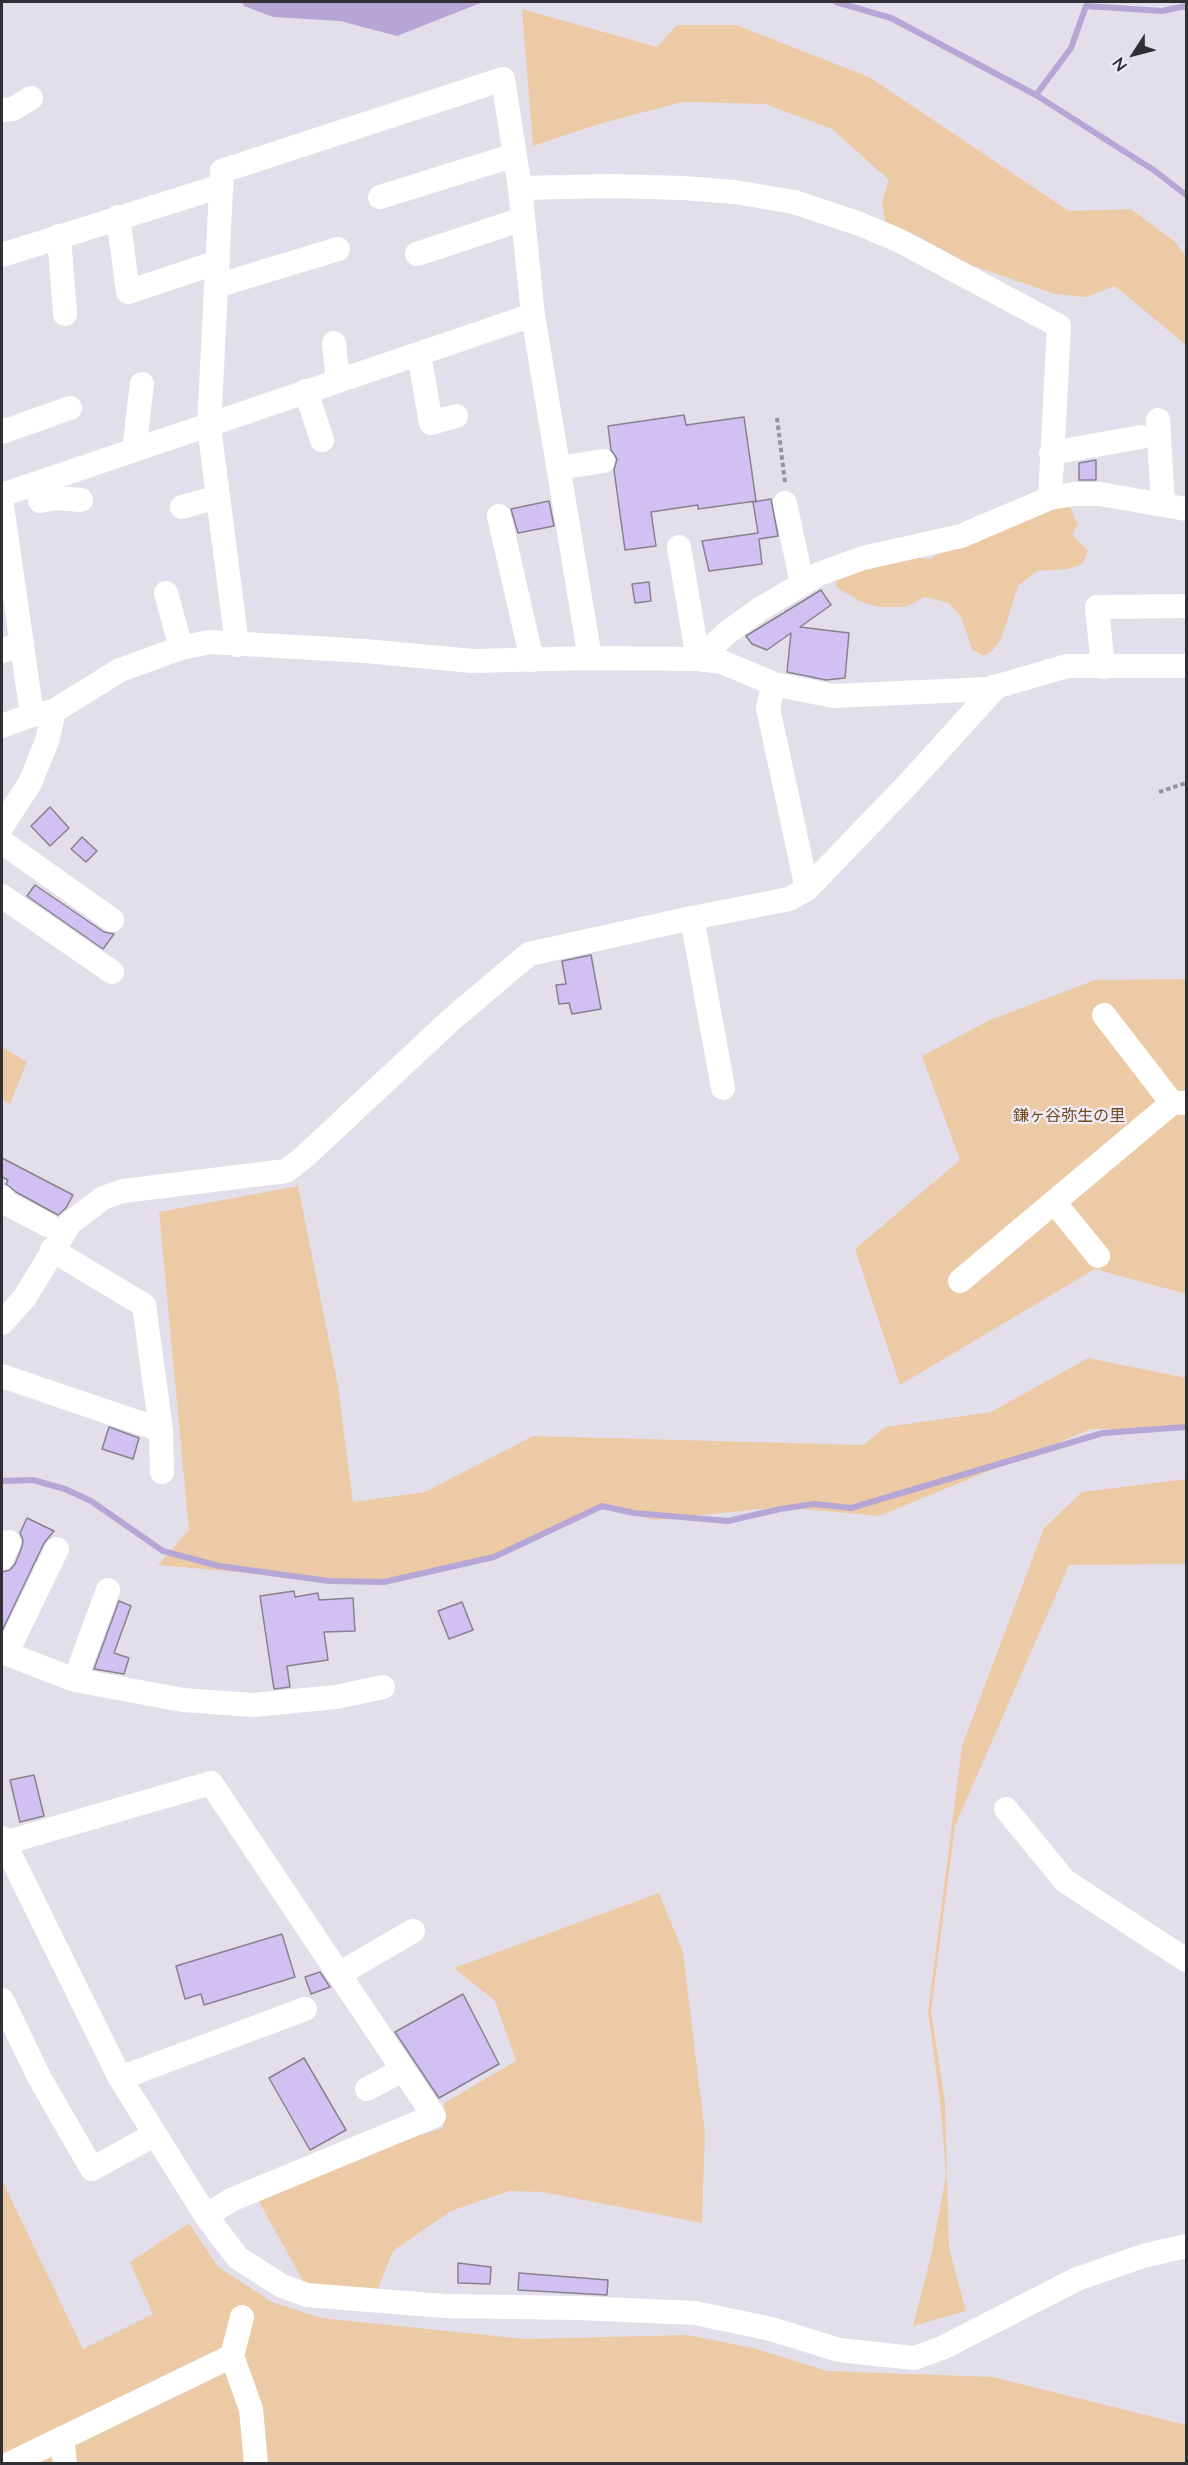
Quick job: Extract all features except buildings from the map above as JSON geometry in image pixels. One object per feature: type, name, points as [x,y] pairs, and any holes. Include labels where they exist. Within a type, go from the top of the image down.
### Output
[{"type":"street","points":[[237,645],[209,426],[222,171],[503,79],[520,188],[533,315],[590,658]]},
{"type":"street","points":[[2,110],[13,109],[31,98]]},
{"type":"street","points":[[380,197],[515,155]]},
{"type":"street","points":[[2,255],[221,186]]},
{"type":"street","points":[[520,188],[610,186],[735,192],[794,202],[860,224],[900,241],[1059,326],[1050,498]]},
{"type":"street","points":[[118,217],[128,292],[218,262]]},
{"type":"street","points":[[417,254],[523,219]]},
{"type":"street","points":[[59,236],[65,314]]},
{"type":"street","points":[[216,286],[338,249]]},
{"type":"street","points":[[48,492],[134,450],[533,315]]},
{"type":"street","points":[[334,343],[338,381]]},
{"type":"street","points":[[419,354],[431,423],[456,416]]},
{"type":"street","points":[[134,450],[142,384]]},
{"type":"street","points":[[306,392],[322,440]]},
{"type":"street","points":[[2,432],[70,408]]},
{"type":"street","points":[[1158,420],[1162,503]]},
{"type":"street","points":[[1051,453],[1141,437]]},
{"type":"street","points":[[559,468],[603,461]]},
{"type":"street","points":[[2,495],[48,492],[81,500]]},
{"type":"street","points":[[698,659],[728,632],[802,583],[863,558],[961,536],[1050,498],[1074,494],[1100,494],[1186,509]]},
{"type":"street","points":[[182,507],[218,497]]},
{"type":"street","points":[[785,503],[802,583]]},
{"type":"street","points":[[2,506],[12,647],[43,713],[47,741],[30,783],[2,826]]},
{"type":"street","points":[[499,516],[531,660]]},
{"type":"street","points":[[679,547],[698,659]]},
{"type":"street","points":[[166,593],[181,648]]},
{"type":"street","points":[[1103,667],[1097,607],[1186,606]]},
{"type":"street","points":[[2,726],[43,713],[120,670],[181,648],[209,642],[365,651],[473,661],[590,658],[698,659],[722,662],[774,684],[833,696],[966,690],[997,686],[1067,666],[1186,666]]},
{"type":"street","points":[[774,684],[768,708],[807,889]]},
{"type":"street","points":[[2,1323],[25,1297],[70,1223],[102,1198],[123,1191],[286,1171],[303,1158],[452,1019],[529,954],[789,899],[807,889],[909,783],[997,686]]},
{"type":"street","points":[[2,842],[112,920]]},
{"type":"street","points":[[2,896],[112,972]]},
{"type":"street","points":[[692,918],[723,1088]]},
{"type":"street","points":[[960,1281],[1054,1202],[1179,1103],[1104,1015]]},
{"type":"street","points":[[2,1197],[6,1203],[48,1225]]},
{"type":"street","points":[[1054,1202],[1098,1256]]},
{"type":"street","points":[[52,1250],[144,1305],[161,1430],[162,1472]]},
{"type":"street","points":[[2,1376],[161,1430]]},
{"type":"street","points":[[57,1549],[4,1653],[75,1680],[183,1700],[253,1705],[336,1697],[383,1687]]},
{"type":"street","points":[[75,1680],[108,1590]]},
{"type":"street","points":[[206,2216],[231,2200],[434,2116],[211,1783],[3,1841],[120,2078],[154,2135],[206,2216],[238,2258],[282,2286],[307,2295],[444,2306],[695,2313],[771,2329],[839,2350],[914,2358],[942,2348],[1077,2279],[1143,2256],[1186,2246]]},
{"type":"street","points":[[1006,1809],[1065,1881],[1186,1960]]},
{"type":"street","points":[[339,1974],[412,1931]]},
{"type":"street","points":[[2,2000],[39,2077],[92,2169],[154,2135]]},
{"type":"street","points":[[120,2078],[305,2010]]},
{"type":"street","points":[[368,2089],[403,2070]]},
{"type":"street","points":[[242,2316],[232,2356],[251,2409],[256,2463]]},
{"type":"street","points":[[9,2463],[232,2356]]},
{"type":"street","points":[[62,2438],[65,2463]]},
{"type":"path","points":[[777,418],[787,500],[785,503]]},
{"type":"path","points":[[1159,792],[1186,783]]},
{"type":"green space","points":[[522,9],[657,47],[677,25],[736,25],[869,77],[1069,211],[1131,209],[1174,241],[1186,256],[1186,345],[1115,286],[1086,297],[1055,294],[971,265],[885,222],[882,202],[889,180],[832,129],[765,104],[682,102],[599,124],[533,146]]},
{"type":"green space","points":[[1070,507],[1078,525],[1072,534],[1088,551],[1082,564],[1068,569],[1037,571],[1018,586],[1002,637],[993,650],[983,656],[972,649],[961,617],[949,603],[925,597],[906,607],[878,607],[862,602],[837,588],[835,574],[902,557],[931,559],[945,548],[1046,508]]},
{"type":"green space","name":"鎌ヶ谷弥生の里","points":[[1186,979],[1186,1294],[1095,1269],[900,1385],[855,1249],[960,1160],[922,1056],[990,1020],[1095,980]]},
{"type":"green space","points":[[2,1047],[27,1062],[10,1104],[2,1099]]},
{"type":"green space","points":[[298,1186],[338,1386],[353,1502],[425,1492],[533,1436],[863,1445],[885,1427],[991,1412],[1088,1358],[1186,1378],[1186,1430],[1091,1429],[879,1516],[780,1507],[656,1520],[599,1508],[492,1560],[373,1584],[158,1565],[189,1530],[159,1212]]},
{"type":"green space","points":[[1186,1479],[1186,1564],[1069,1565],[955,1826],[931,2011],[945,2102],[949,2248],[966,2311],[913,2326],[931,2256],[946,2176],[940,2100],[928,2012],[962,1746],[1044,1528],[1082,1492]]},
{"type":"green space","points":[[659,1893],[683,1952],[705,2133],[702,2223],[543,2192],[509,2191],[451,2211],[393,2251],[377,2291],[306,2286],[258,2200],[395,2143],[443,2128],[444,2103],[516,2061],[495,2001],[454,1968]]},
{"type":"green space","points":[[2,2180],[83,2349],[153,2314],[130,2262],[189,2223],[218,2267],[272,2302],[321,2318],[525,2339],[688,2335],[753,2348],[827,2371],[993,2377],[1186,2425],[1186,2463],[2,2463]]},
{"type":"shaded area","points":[[242,2],[483,2],[397,36],[340,21],[273,17],[244,6]]},
{"type":"waterway","points":[[836,2],[891,18],[1036,95],[1155,171],[1186,195]]},
{"type":"waterway","points":[[1036,95],[1071,48],[1086,6],[1162,11],[1186,6]]},
{"type":"waterway","points":[[2,1481],[33,1480],[65,1489],[91,1501],[163,1551],[219,1566],[329,1581],[384,1582],[494,1557],[602,1506],[634,1513],[728,1521],[814,1504],[851,1508],[1103,1433],[1186,1427]]}]
